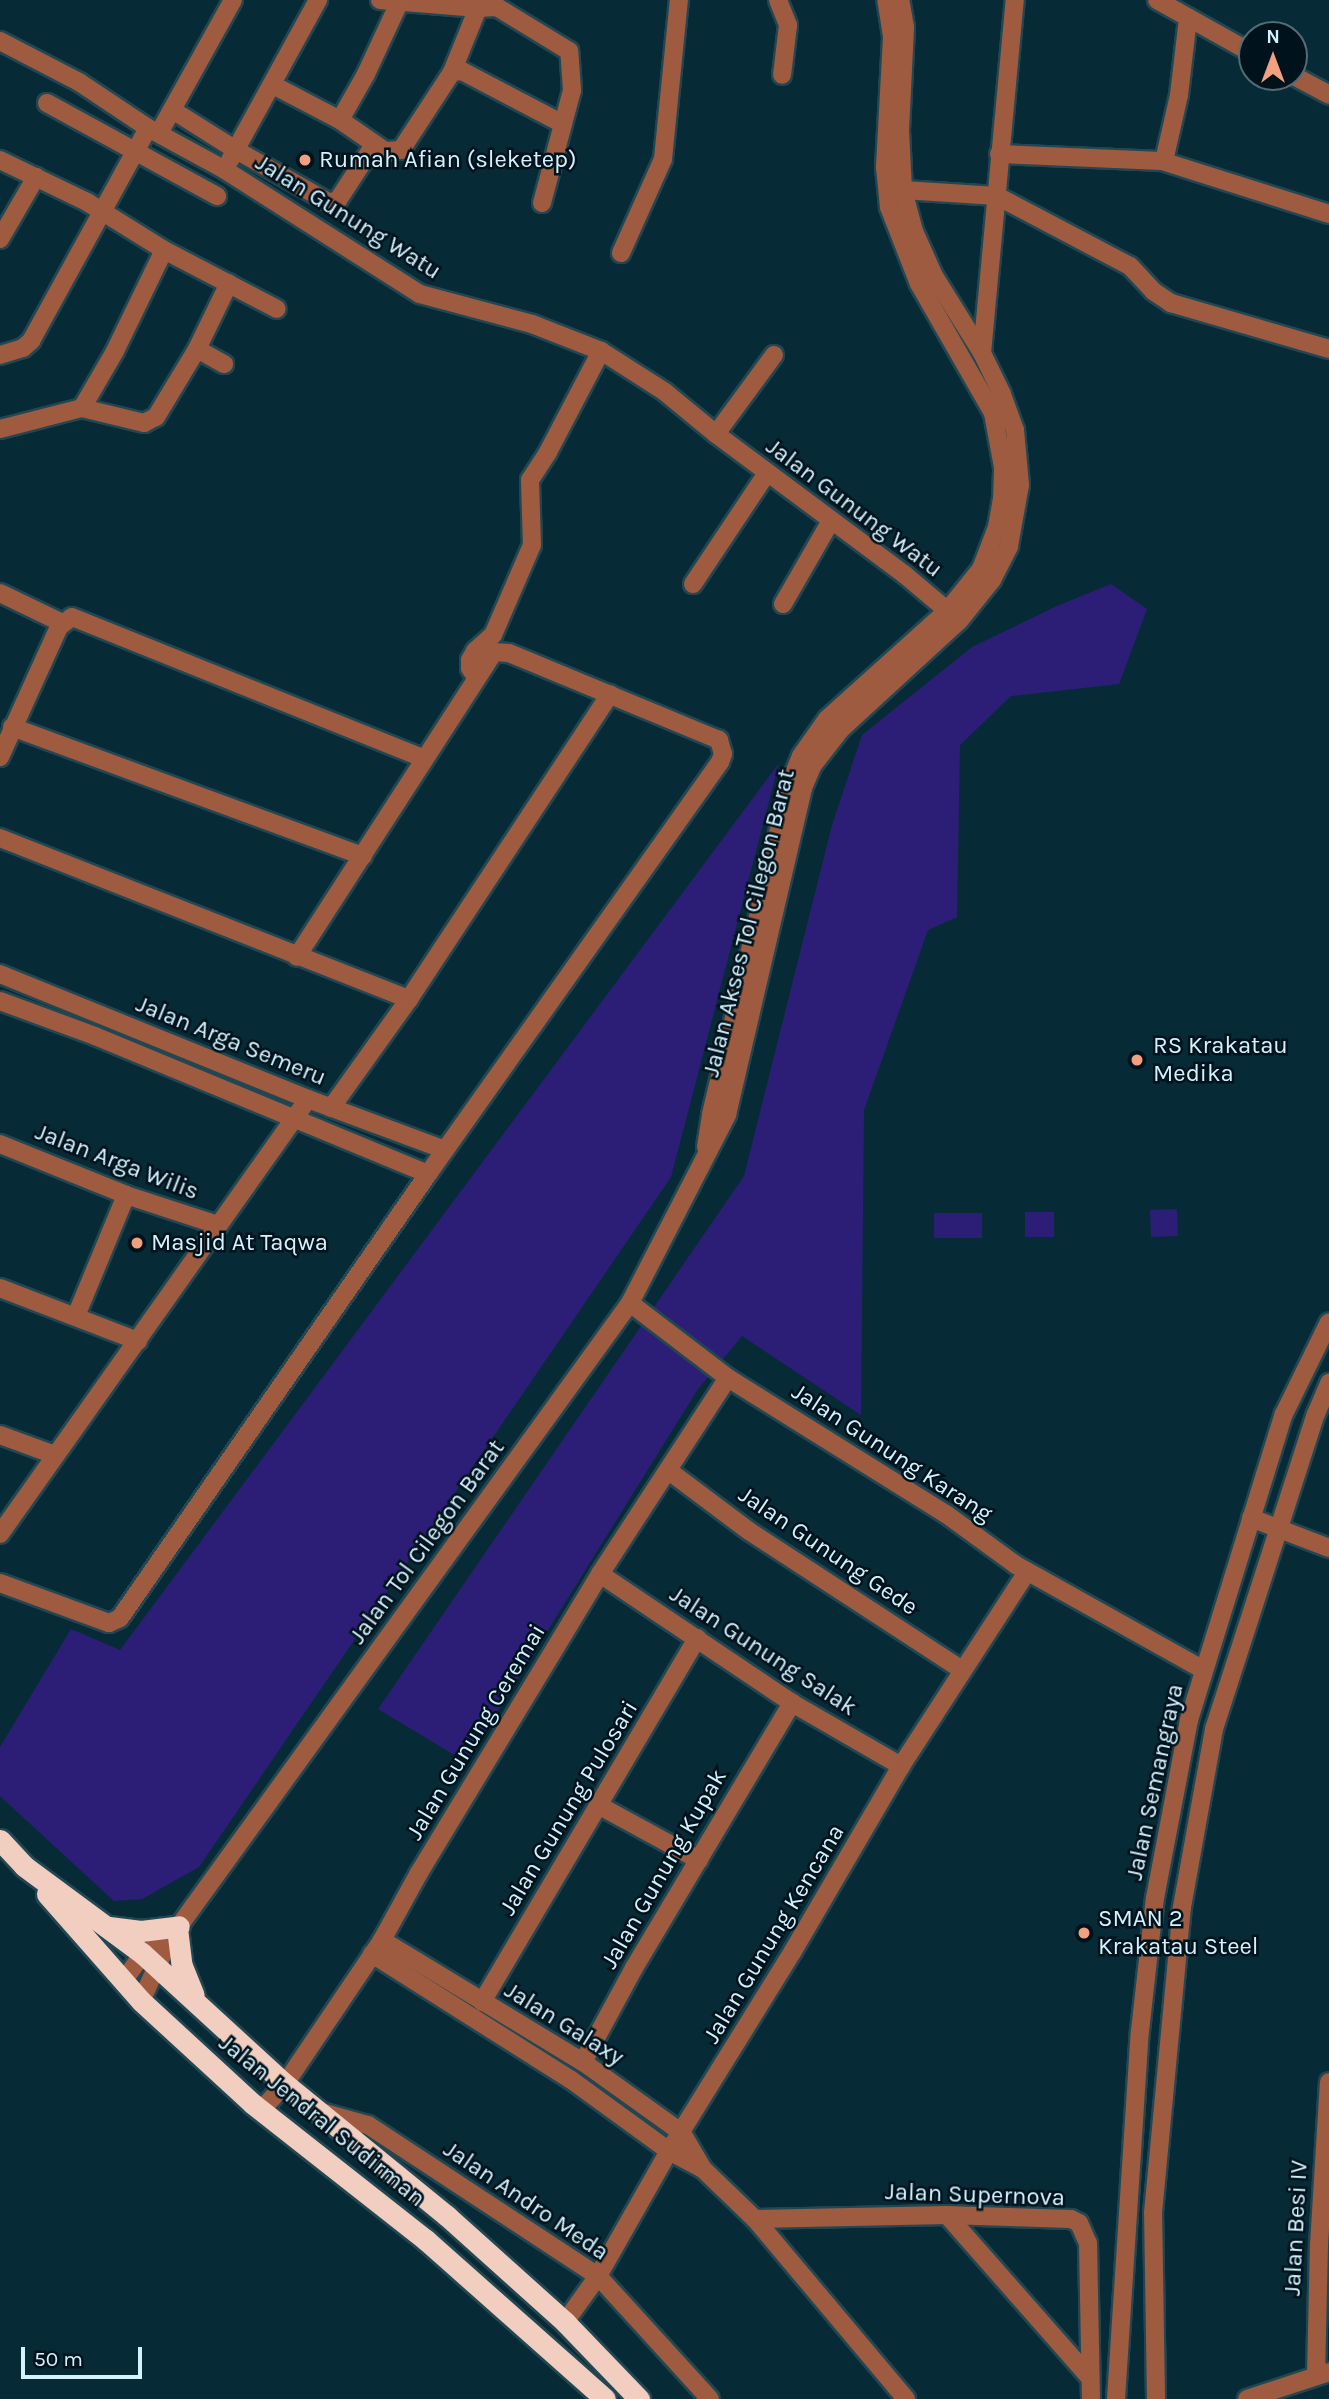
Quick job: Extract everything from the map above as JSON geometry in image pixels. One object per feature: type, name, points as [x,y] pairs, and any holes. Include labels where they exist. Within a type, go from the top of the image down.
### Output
[{"type":"highway","points":[[0,1840],[24,1866],[150,1961],[285,2084],[447,2216],[565,2322],[639,2399]]},
{"type":"highway","name":"Jalan Jendral Sudirman","points":[[24,1866],[141,2001],[262,2109],[464,2272],[605,2399]]},
{"type":"highway","points":[[107,1927],[175,1931],[181,1966],[197,2004]]},
{"type":"street","points":[[0,355],[23,348],[31,341],[136,151],[174,111],[233,0]]},
{"type":"street","points":[[225,170],[318,0]]},
{"type":"street","points":[[380,0],[478,8],[497,7],[569,51],[572,90],[542,203]]},
{"type":"street","points":[[621,253],[663,159],[679,0]]},
{"type":"street","points":[[778,0],[788,25],[782,75]]},
{"type":"street","points":[[886,0],[892,36],[885,167],[889,207],[919,284],[993,413],[1003,467],[1002,500],[992,545],[953,616]]},
{"type":"street","name":"Jalan Akses Tol Cilegon Barat","points":[[704,1160],[727,1115],[803,788],[813,765],[841,729],[992,580],[1010,546],[1020,485],[1015,430],[1002,394],[982,353],[934,275],[914,231],[902,190],[900,130],[905,27],[900,0]]},
{"type":"street","points":[[982,353],[1015,0]]},
{"type":"street","points":[[1157,0],[1238,45]]},
{"type":"street","points":[[340,120],[366,74],[399,2]]},
{"type":"street","points":[[273,85],[340,120],[385,151],[401,150],[452,72],[478,8]]},
{"type":"street","points":[[1164,162],[1179,95],[1188,18]]},
{"type":"street","name":"Jalan Gunung Watu","points":[[0,41],[79,82],[153,131],[225,170],[420,294],[532,324],[601,351],[665,392],[716,435],[953,616]]},
{"type":"street","points":[[452,72],[461,71],[563,124]]},
{"type":"street","points":[[1308,84],[1329,95]]},
{"type":"street","points":[[47,103],[217,196]]},
{"type":"street","points":[[174,111],[236,150],[333,203],[374,145]]},
{"type":"street","points":[[999,154],[1136,158],[1164,162],[1329,214]]},
{"type":"street","points":[[0,160],[103,211],[164,250],[277,309]]},
{"type":"street","points":[[0,239],[36,177]]},
{"type":"street","points":[[902,190],[997,196],[1130,266],[1153,291],[1171,303],[1329,349]]},
{"type":"street","points":[[82,408],[121,338],[164,250]]},
{"type":"street","points":[[0,429],[82,408],[144,423],[150,421],[162,410],[197,349],[229,283]]},
{"type":"street","points":[[197,349],[224,364]]},
{"type":"street","points":[[476,677],[470,668],[470,660],[475,651],[493,635],[532,545],[530,480],[548,452],[601,351]]},
{"type":"street","points":[[716,435],[774,355]]},
{"type":"street","points":[[693,584],[767,473]]},
{"type":"street","points":[[783,604],[831,521]]},
{"type":"street","points":[[0,593],[62,622]]},
{"type":"street","points":[[0,757],[62,622],[72,617],[425,759]]},
{"type":"street","points":[[0,1583],[109,1623],[120,1618],[428,1174],[720,762],[723,754],[719,740],[610,694],[501,652],[494,652],[297,957]]},
{"type":"street","points":[[331,1108],[409,999],[610,694]]},
{"type":"street","points":[[12,727],[363,856]]},
{"type":"street","points":[[0,838],[409,999]]},
{"type":"street","name":"Jalan Arga Semeru","points":[[0,974],[308,1099],[445,1150]]},
{"type":"street","name":"Jalan Arga Semeru","points":[[0,1001],[95,1036],[428,1174]]},
{"type":"street","points":[[0,1534],[308,1099]]},
{"type":"street","name":"Jalan Arga Wilis","points":[[0,1144],[126,1195],[218,1225]]},
{"type":"street","name":"Jalan Tol Cilegon Barat","points":[[175,1931],[630,1303],[704,1160]]},
{"type":"street","points":[[76,1317],[126,1195]]},
{"type":"street","points":[[0,1288],[138,1341]]},
{"type":"street","name":"Jalan Gunung Karang","points":[[630,1303],[728,1378],[946,1514],[1027,1572],[1204,1670]]},
{"type":"street","name":"Jalan Semangraya","points":[[1116,2399],[1140,2031],[1155,1898],[1189,1720],[1284,1414],[1329,1322]]},
{"type":"street","name":"Jalan Gunung Ceremai","points":[[262,2109],[285,2084],[377,1947],[600,1574],[728,1378]]},
{"type":"street","name":"Jalan Semangraya","points":[[1156,2399],[1153,2213],[1182,1907],[1213,1729],[1316,1414],[1329,1383]]},
{"type":"street","points":[[0,1435],[55,1455]]},
{"type":"street","name":"Jalan Gunung Gede","points":[[669,1471],[749,1531],[962,1670]]},
{"type":"street","points":[[1251,1518],[1329,1548]]},
{"type":"street","name":"Jalan Gunung Kencana","points":[[565,2322],[598,2276],[669,2151],[901,1766],[1027,1572]]},
{"type":"street","name":"Jalan Gunung Salak","points":[[600,1574],[792,1703],[901,1766]]},
{"type":"street","name":"Jalan Gunung Pulosari","points":[[482,2002],[697,1638]]},
{"type":"street","name":"Jalan Gunung Kupak","points":[[583,2062],[634,1968],[792,1703]]},
{"type":"street","points":[[598,1805],[699,1860]]},
{"type":"street","points":[[124,1980],[150,1961],[175,1931]]},
{"type":"street","name":"Jalan Galaxy","points":[[377,1947],[482,2002],[583,2062],[682,2133],[703,2169]]},
{"type":"street","name":"Jalan Galaxy","points":[[377,1947],[570,2078],[669,2151],[703,2169],[755,2218],[906,2399]]},
{"type":"street","points":[[141,2001],[150,1961]]},
{"type":"street","name":"Jalan Besi IV","points":[[1323,2374],[1329,2082]]},
{"type":"street","name":"Jalan Andro Meda","points":[[317,2111],[368,2125],[598,2276],[710,2399]]},
{"type":"street","points":[[947,2215],[1090,2378],[1091,2399]]},
{"type":"street","name":"Jalan Supernova","points":[[755,2218],[947,2215],[1071,2219],[1079,2223],[1088,2243],[1090,2378]]},
{"type":"street","points":[[1247,2399],[1323,2374]]},
{"type":"shaded area","points":[[1111,584],[1147,609],[1119,684],[1011,696],[960,745],[957,917],[928,930],[864,1110],[861,1415],[742,1336],[698,1389],[466,1762],[378,1709],[744,1176],[832,825],[862,735],[972,647],[1057,606]]},
{"type":"shaded area","points":[[779,763],[671,1177],[199,1867],[142,1899],[114,1901],[0,1796],[0,1747],[71,1629],[120,1650]]},
{"type":"shaded area","points":[[1177,1209],[1178,1236],[1151,1237],[1150,1210]]},
{"type":"shaded area","points":[[1025,1212],[1054,1212],[1054,1237],[1025,1237]]},
{"type":"shaded area","points":[[934,1213],[982,1213],[982,1238],[934,1238]]},
{"type":"place","name":"Rumah Afian (sleketep)","points":[[305,160]]},
{"type":"place","name":"RS Krakatau Medika","points":[[1137,1060]]},
{"type":"place","name":"Masjid At Taqwa","points":[[137,1243]]},
{"type":"place","name":"SMAN 2 Krakatau Steel","points":[[1084,1933]]}]
